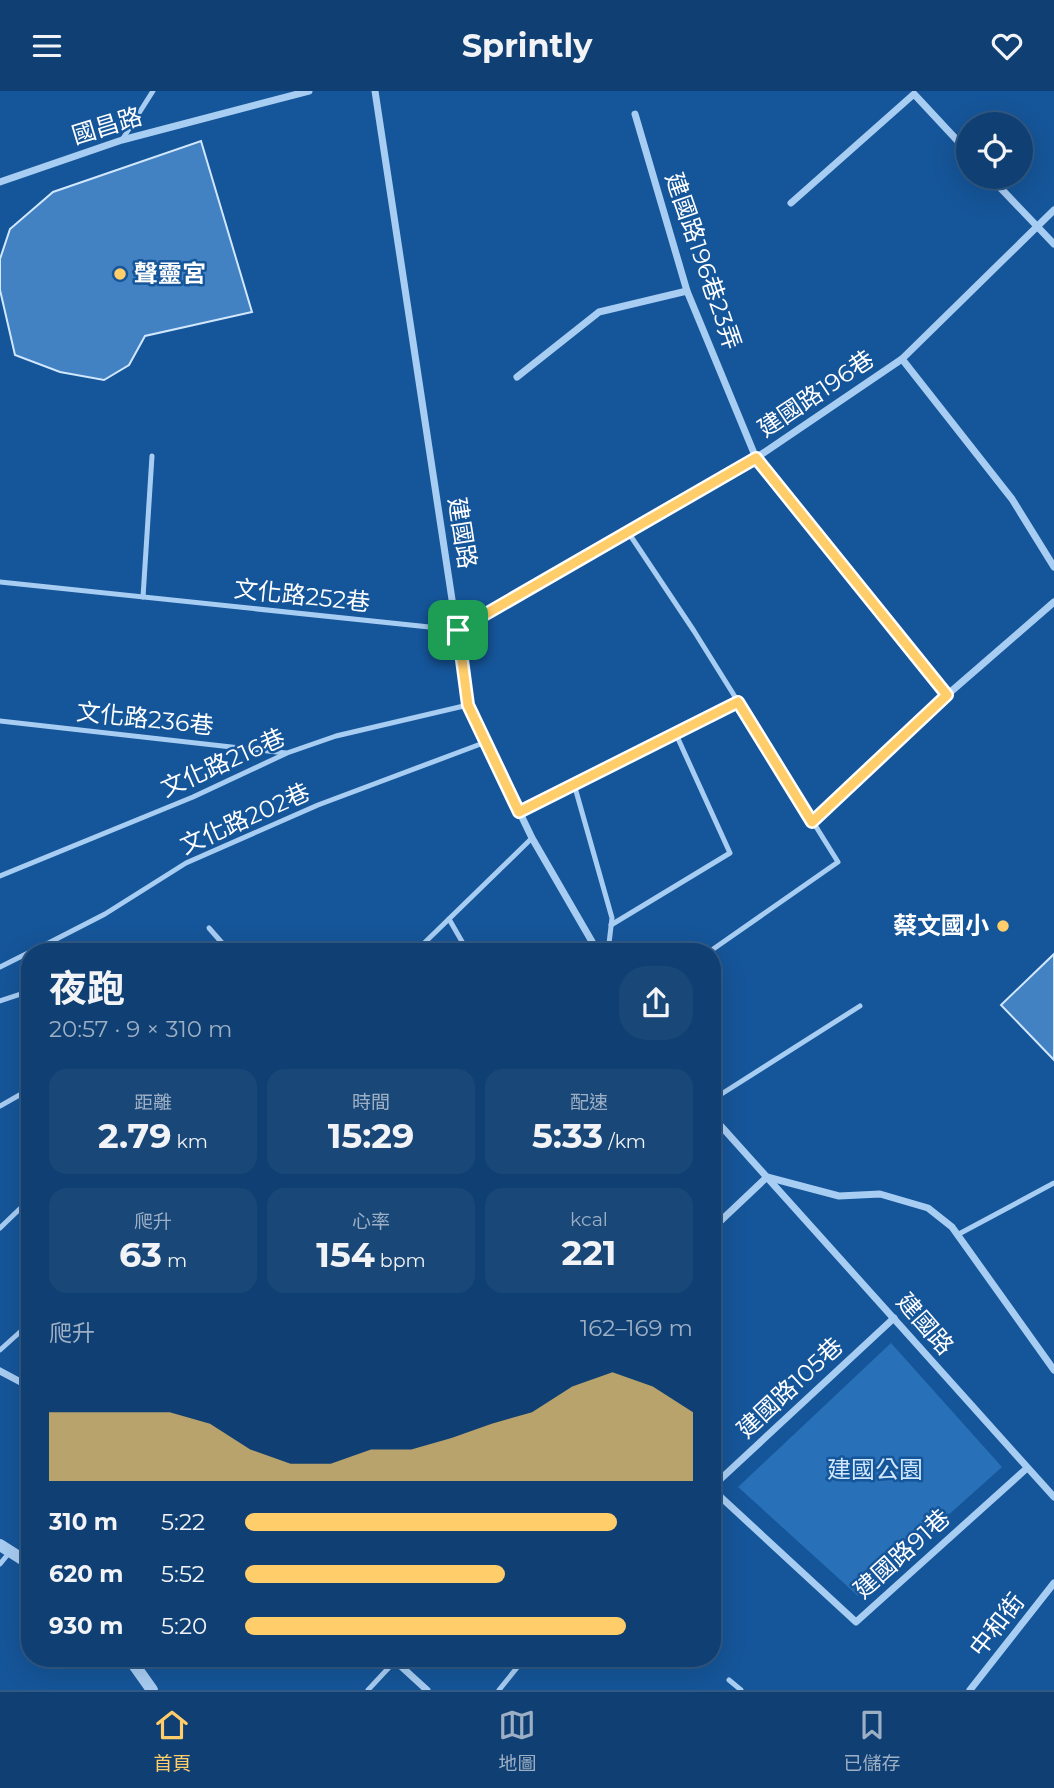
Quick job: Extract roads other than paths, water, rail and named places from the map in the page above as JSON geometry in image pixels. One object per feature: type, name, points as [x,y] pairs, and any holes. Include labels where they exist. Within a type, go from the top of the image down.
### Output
[{"type":"street","name":"國昌路","points":[[0,182],[122,140],[309,91]]},
{"type":"street","name":"建國路","points":[[375,91],[468,705],[519,812],[593,943]]},
{"type":"street","points":[[791,203],[914,94],[956,139]]},
{"type":"street","name":"建國路196巷23弄","points":[[635,114],[687,291],[756,458],[947,695]]},
{"type":"street","points":[[1001,189],[1054,244]]},
{"type":"street","name":"建國路196巷","points":[[458,630],[756,458],[902,359],[1054,210]]},
{"type":"street","points":[[517,377],[599,312],[687,291]]},
{"type":"street","points":[[902,359],[1012,499],[1054,567]]},
{"type":"street","points":[[812,822],[947,695],[1054,602]]},
{"type":"street","name":"建國路","points":[[721,1126],[1026,1469],[1054,1497]]},
{"type":"street","points":[[721,1220],[767,1177],[839,1196],[880,1194],[928,1207],[957,1235],[1054,1370]]},
{"type":"street","name":"建國路105巷","points":[[721,1480],[894,1318]]},
{"type":"street","points":[[0,1371],[21,1382]]},
{"type":"street","name":"建國路91巷","points":[[721,1496],[856,1622],[1026,1469]]},
{"type":"street","points":[[4,1549],[21,1558]]},
{"type":"street","name":"中和街","points":[[970,1690],[1054,1583]]},
{"type":"street","points":[[136,1667],[152,1690]]},
{"type":"street","points":[[402,1667],[427,1690]]},
{"type":"lane","points":[[122,140],[153,91]]},
{"type":"lane","points":[[143,597],[152,456]]},
{"type":"lane","points":[[628,532],[838,862],[721,944]]},
{"type":"lane","name":"文化路252巷","points":[[0,582],[458,630]]},
{"type":"lane","points":[[519,812],[738,702]]},
{"type":"lane","name":"文化路216巷","points":[[0,876],[193,797],[287,753],[336,736],[468,705]]},
{"type":"lane","name":"文化路236巷","points":[[0,721],[287,753]]},
{"type":"lane","points":[[611,925],[730,853],[675,732]]},
{"type":"lane","name":"文化路202巷","points":[[48,943],[105,914],[186,863],[318,805],[486,742]]},
{"type":"lane","points":[[574,784],[611,925],[609,943]]},
{"type":"lane","points":[[424,943],[533,838]]},
{"type":"lane","points":[[449,919],[463,943]]},
{"type":"lane","points":[[209,928],[222,943]]},
{"type":"lane","name":"文化路202巷","points":[[0,967],[21,956]]},
{"type":"lane","points":[[0,1001],[21,994]]},
{"type":"lane","points":[[721,1094],[860,1006]]},
{"type":"lane","points":[[0,1106],[21,1094]]},
{"type":"lane","points":[[957,1235],[1054,1184]]},
{"type":"lane","points":[[0,1228],[21,1208]]},
{"type":"lane","points":[[0,1350],[21,1331]]},
{"type":"lane","points":[[0,1564],[4,1549]]},
{"type":"lane","points":[[368,1690],[388,1667]]},
{"type":"lane","points":[[499,1690],[518,1667]]},
{"type":"lane","points":[[729,1680],[741,1690]]},
{"type":"place","name":"聲靈宮","points":[[120,274]]},
{"type":"place","name":"蔡文國小","points":[[1003,926]]},
{"type":"park label","name":"建國公園","points":[[875,1470]]}]
